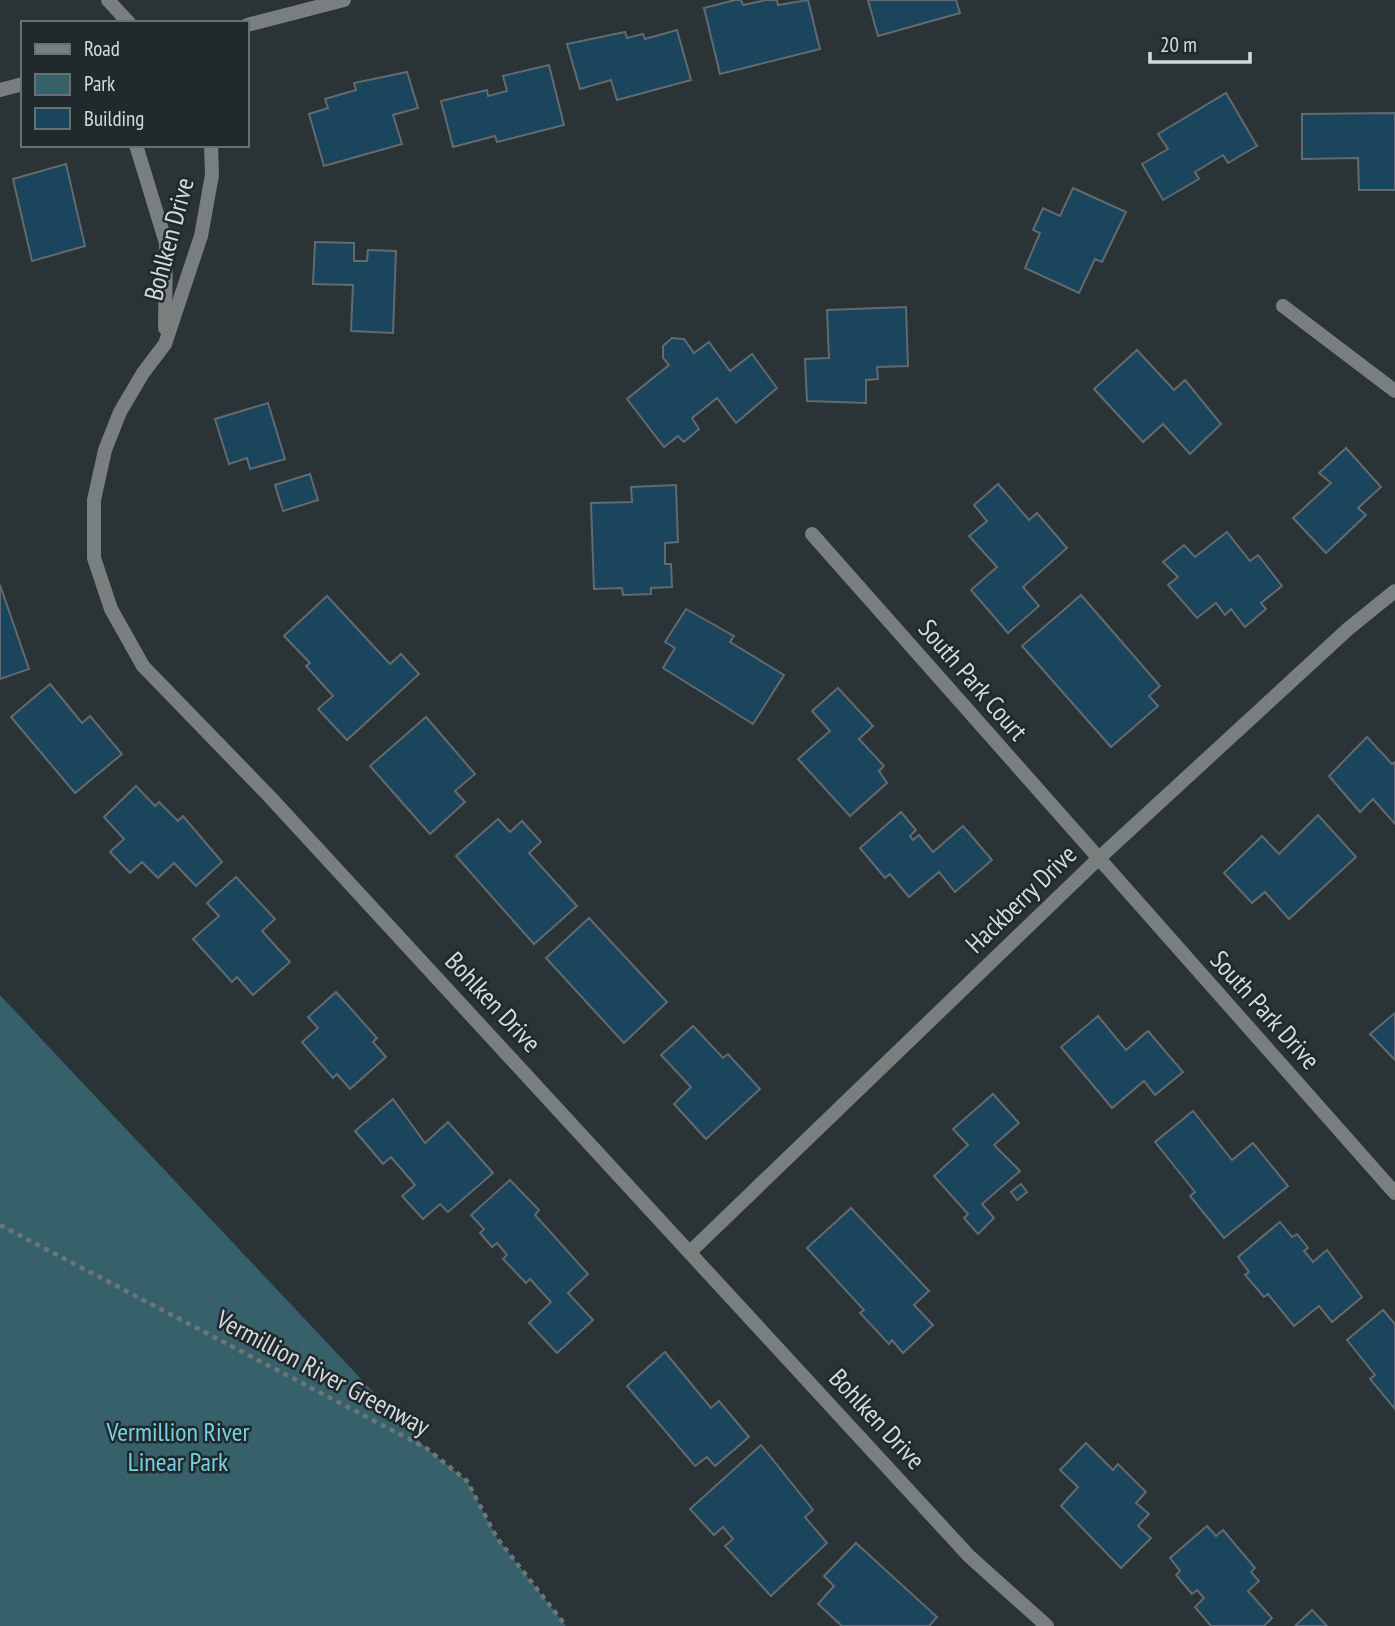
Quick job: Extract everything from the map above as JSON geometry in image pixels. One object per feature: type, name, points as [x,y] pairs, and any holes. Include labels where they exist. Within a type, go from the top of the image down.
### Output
[{"type":"street","points":[[108,0],[127,21]]},
{"type":"street","points":[[248,26],[344,0]]},
{"type":"street","points":[[0,90],[21,85]]},
{"type":"street","name":"Bohlken Drive","points":[[137,147],[166,243],[165,344]]},
{"type":"street","name":"Bohlken Drive","points":[[211,147],[212,174],[201,236],[165,344],[143,373],[120,412],[105,450],[94,500],[94,558],[111,609],[143,666],[270,797],[969,1556],[1047,1626]]},
{"type":"street","points":[[1283,306],[1395,391]]},
{"type":"street","name":"South Park Court","points":[[811,534],[1098,859]]},
{"type":"street","name":"Hackberry Drive","points":[[690,1252],[1098,859],[1348,629],[1395,591]]},
{"type":"street","name":"South Park Drive","points":[[1098,859],[1395,1194]]},
{"type":"path","name":"Vermillion River Greenway","points":[[0,1225],[426,1448],[467,1481],[498,1538],[566,1626]]},
{"type":"green space","name":"Vermillion River Linear Park","points":[[0,995],[426,1448],[467,1481],[497,1538],[566,1626],[0,1626]]},
{"type":"building","points":[[741,0],[743,5],[777,0],[778,5],[808,0],[820,49],[720,74],[704,8]]},
{"type":"building","points":[[868,0],[956,0],[960,13],[878,36]]},
{"type":"building","points":[[677,30],[691,80],[617,100],[611,80],[580,89],[567,44],[625,32],[627,38],[643,34],[645,39]]},
{"type":"building","points":[[549,65],[564,125],[497,142],[495,136],[453,147],[441,101],[487,90],[488,96],[507,91],[503,76]]},
{"type":"building","points":[[407,72],[418,108],[393,115],[402,144],[324,166],[309,114],[328,108],[325,99],[356,90],[354,83]]},
{"type":"building","points":[[1226,93],[1257,146],[1228,163],[1223,155],[1195,172],[1199,179],[1163,200],[1142,164],[1168,149],[1158,134]]},
{"type":"building","points":[[1395,113],[1395,190],[1359,190],[1358,158],[1302,159],[1302,114]]},
{"type":"building","points":[[66,164],[85,246],[32,261],[13,179]]},
{"type":"building","points":[[1073,188],[1126,212],[1102,262],[1095,259],[1079,293],[1025,268],[1040,233],[1033,230],[1043,208],[1060,216]]},
{"type":"building","points":[[315,242],[354,243],[354,261],[367,261],[368,250],[396,251],[393,333],[351,331],[353,285],[313,284]]},
{"type":"building","points":[[906,307],[908,366],[877,367],[878,379],[866,380],[866,403],[807,401],[805,359],[829,358],[827,310]]},
{"type":"building","points":[[672,338],[684,339],[694,353],[709,342],[730,371],[752,354],[777,388],[736,423],[717,398],[692,418],[699,429],[684,442],[678,436],[664,447],[627,399],[669,365],[663,358],[663,346]]},
{"type":"building","points":[[1137,350],[1174,390],[1185,380],[1221,424],[1190,454],[1163,424],[1143,442],[1094,389]]},
{"type":"building","points":[[268,403],[285,459],[250,469],[247,458],[229,464],[215,419]]},
{"type":"building","points":[[1346,448],[1381,487],[1358,508],[1366,515],[1326,553],[1293,518],[1331,483],[1319,473]]},
{"type":"building","points":[[310,474],[318,500],[283,511],[275,485]]},
{"type":"building","points":[[998,484],[1029,520],[1037,513],[1067,548],[1023,587],[1039,606],[1008,633],[971,590],[997,567],[969,536],[987,521],[974,505]]},
{"type":"building","points":[[676,485],[678,542],[665,543],[665,564],[671,564],[672,587],[651,588],[651,594],[623,595],[622,588],[594,589],[591,503],[632,502],[631,487]]},
{"type":"building","points":[[1227,532],[1250,561],[1258,555],[1282,586],[1261,603],[1266,609],[1245,627],[1231,609],[1225,615],[1216,603],[1197,618],[1168,585],[1178,577],[1163,562],[1184,545],[1195,557]]},
{"type":"building","points":[[0,585],[29,669],[0,679]]},
{"type":"building","points":[[1081,595],[1160,686],[1149,696],[1158,706],[1111,747],[1022,646]]},
{"type":"building","points":[[327,596],[390,664],[401,654],[419,674],[347,740],[318,709],[333,696],[306,666],[310,663],[284,636]]},
{"type":"building","points":[[686,609],[734,636],[730,642],[784,675],[753,724],[663,668],[675,648],[665,642]]},
{"type":"building","points":[[50,684],[82,723],[90,716],[122,754],[75,793],[11,717]]},
{"type":"building","points":[[838,688],[873,726],[859,739],[884,766],[879,771],[887,783],[850,816],[798,759],[830,731],[812,711]]},
{"type":"building","points":[[426,717],[475,774],[455,791],[465,802],[430,834],[370,766]]},
{"type":"building","points":[[1367,737],[1392,764],[1395,762],[1395,824],[1373,799],[1360,812],[1329,776]]},
{"type":"building","points":[[136,786],[155,806],[159,802],[178,821],[183,816],[222,862],[196,886],[174,863],[158,878],[142,862],[130,873],[110,852],[124,839],[104,817]]},
{"type":"building","points":[[901,812],[916,830],[910,836],[913,840],[919,835],[933,852],[963,826],[992,860],[955,892],[939,872],[909,897],[890,874],[885,878],[860,848]]},
{"type":"building","points":[[1318,815],[1356,857],[1289,919],[1265,892],[1252,903],[1224,873],[1262,836],[1279,854]]},
{"type":"building","points":[[498,819],[510,832],[522,821],[541,842],[529,853],[577,906],[534,944],[456,856]]},
{"type":"building","points":[[236,877],[275,919],[262,931],[290,962],[253,995],[237,977],[232,982],[193,939],[219,916],[207,903]]},
{"type":"building","points":[[589,918],[667,1002],[624,1043],[546,958]]},
{"type":"building","points":[[336,992],[377,1038],[373,1042],[386,1057],[350,1089],[337,1074],[333,1078],[302,1042],[318,1028],[308,1017]]},
{"type":"building","points":[[1395,1013],[1395,1060],[1370,1034]]},
{"type":"building","points":[[1098,1016],[1126,1050],[1148,1031],[1183,1072],[1155,1095],[1144,1081],[1112,1108],[1061,1047]]},
{"type":"building","points":[[693,1026],[723,1058],[728,1054],[760,1089],[706,1139],[674,1104],[691,1087],[661,1055]]},
{"type":"building","points":[[993,1094],[1019,1123],[994,1145],[1020,1171],[982,1204],[994,1218],[978,1234],[964,1218],[968,1214],[934,1176],[968,1145],[953,1129]]},
{"type":"building","points":[[393,1099],[425,1143],[448,1122],[493,1173],[448,1212],[440,1204],[423,1219],[402,1196],[415,1185],[391,1157],[383,1164],[355,1131]]},
{"type":"building","points":[[1193,1111],[1232,1160],[1253,1143],[1288,1186],[1224,1238],[1190,1196],[1195,1192],[1155,1142]]},
{"type":"building","points":[[510,1180],[539,1210],[535,1215],[588,1274],[568,1293],[593,1320],[557,1353],[529,1323],[551,1302],[530,1279],[526,1283],[503,1259],[507,1255],[497,1243],[492,1247],[480,1233],[484,1229],[471,1215]]},
{"type":"building","points":[[1021,1184],[1027,1192],[1017,1200],[1011,1192]]},
{"type":"building","points":[[851,1208],[929,1291],[914,1305],[933,1325],[903,1353],[892,1340],[889,1344],[860,1313],[864,1310],[807,1248]]},
{"type":"building","points":[[1280,1222],[1292,1237],[1297,1234],[1308,1248],[1304,1251],[1313,1262],[1327,1250],[1362,1297],[1332,1322],[1319,1306],[1294,1326],[1268,1294],[1264,1297],[1245,1275],[1249,1272],[1238,1257]]},
{"type":"building","points":[[1383,1310],[1395,1324],[1395,1409],[1370,1379],[1375,1375],[1347,1340]]},
{"type":"building","points":[[665,1352],[711,1408],[719,1401],[749,1437],[715,1466],[707,1457],[695,1466],[627,1386]]},
{"type":"building","points":[[1086,1443],[1113,1470],[1118,1464],[1146,1492],[1136,1503],[1149,1514],[1138,1526],[1151,1538],[1121,1568],[1061,1506],[1078,1487],[1060,1470]]},
{"type":"building","points":[[761,1445],[813,1510],[805,1517],[827,1543],[771,1596],[725,1546],[733,1539],[723,1527],[714,1535],[690,1509]]},
{"type":"building","points":[[1207,1526],[1216,1536],[1223,1530],[1255,1568],[1251,1572],[1259,1581],[1248,1591],[1272,1618],[1264,1626],[1211,1626],[1195,1607],[1204,1598],[1197,1590],[1192,1594],[1176,1575],[1180,1571],[1170,1558]]},
{"type":"building","points":[[856,1543],[937,1617],[929,1626],[842,1626],[818,1604],[834,1586],[824,1576]]},
{"type":"building","points":[[1312,1610],[1327,1626],[1295,1626]]}]
